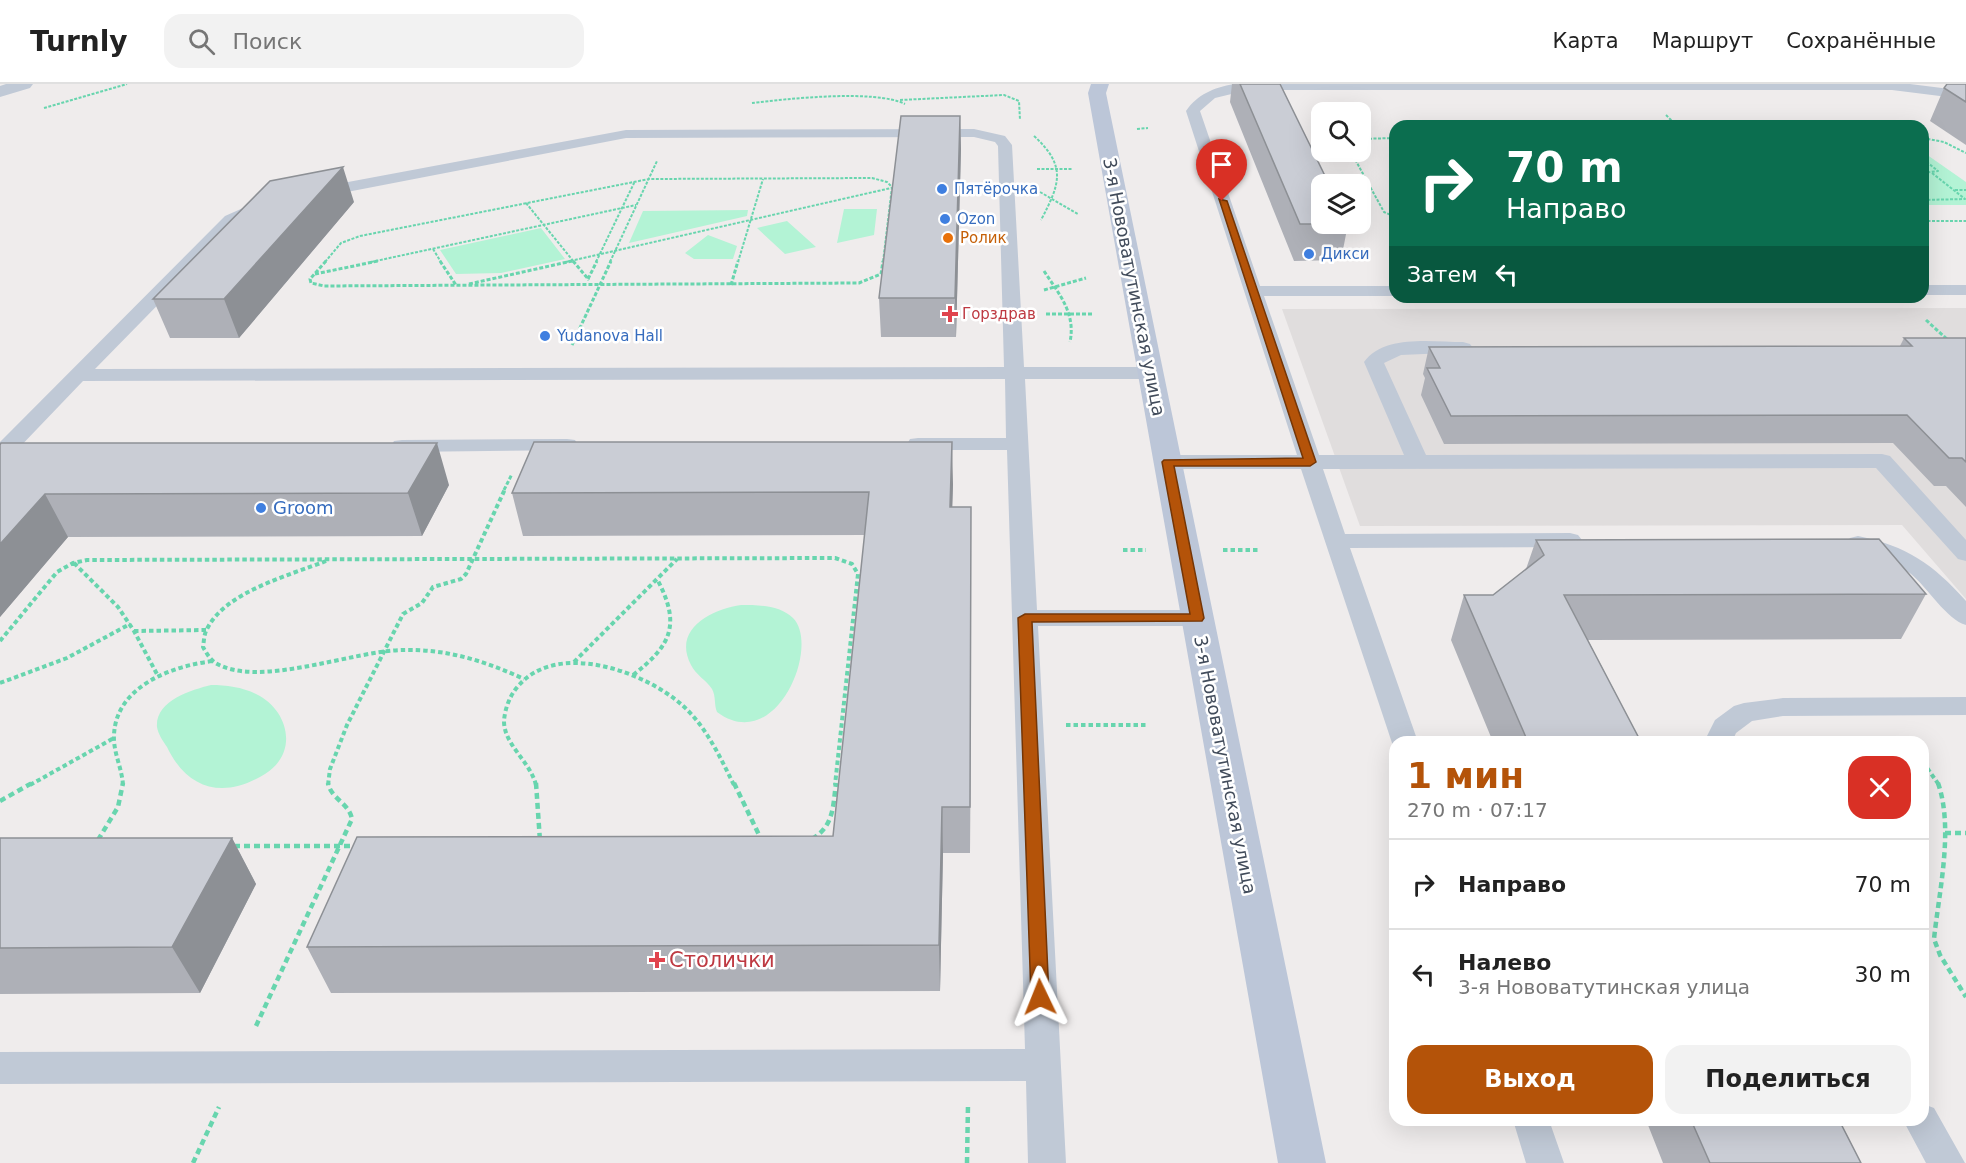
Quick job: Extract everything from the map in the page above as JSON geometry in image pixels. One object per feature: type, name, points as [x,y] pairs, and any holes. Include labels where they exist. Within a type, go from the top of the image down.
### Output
[{"type":"street","points":[[0,92],[24,84]]},
{"type":"street","name":"3-я Нововатутинская улица","points":[[1100,84],[1097,93],[1302,1163]]},
{"type":"lane","points":[[1402,736],[1193,111],[1204,98],[1227,89],[1248,87],[1633,85],[1893,86],[1942,92],[1964,99]]},
{"type":"lane","points":[[298,197],[626,134],[974,133],[1000,139],[1005,145],[1047,1163]]},
{"type":"lane","points":[[3,450],[231,220],[247,210],[276,201]]},
{"type":"lane","points":[[1929,290],[1966,290]]},
{"type":"lane","points":[[1252,291],[1389,291]]},
{"type":"lane","points":[[1418,462],[1374,362],[1378,355],[1387,351],[1477,348]]},
{"type":"lane","points":[[78,375],[1151,373]]},
{"type":"lane","points":[[897,444],[1017,444]]},
{"type":"lane","points":[[384,446],[586,445]]},
{"type":"lane","points":[[3,450],[30,447]]},
{"type":"lane","points":[[1168,462],[1882,461],[1966,554]]},
{"type":"lane","points":[[1336,541],[1588,540]]},
{"type":"lane","points":[[1840,540],[1888,550],[1911,562],[1932,577],[1966,616]]},
{"type":"lane","points":[[1025,618],[1197,618]]},
{"type":"lane","points":[[1721,736],[1725,727],[1744,713],[1783,707],[1966,706]]},
{"type":"lane","points":[[0,1068],[1043,1065]]},
{"type":"lane","points":[[1533,1126],[1545,1163]]},
{"type":"lane","points":[[1925,1126],[1946,1163]]},
{"type":"path","points":[[42,108],[128,84]]},
{"type":"path","points":[[1030,133],[1049,150],[1060,179],[1039,223]]},
{"type":"path","points":[[558,374],[669,134]]},
{"type":"path","points":[[1371,139],[1389,138]]},
{"type":"path","points":[[1929,139],[1950,144],[1966,153]]},
{"type":"path","points":[[1356,162],[1384,212],[1389,214]]},
{"type":"path","points":[[1929,163],[1937,169],[1937,172],[1932,173]]},
{"type":"path","points":[[1929,200],[1965,199],[1932,173]]},
{"type":"path","points":[[872,178],[887,182],[891,188],[881,274],[871,280],[845,285],[324,286],[311,283],[310,279],[337,247],[348,240],[649,179],[763,179],[872,178]]},
{"type":"path","points":[[731,285],[763,179]]},
{"type":"path","points":[[588,279],[635,182]]},
{"type":"path","points":[[462,286],[891,188]]},
{"type":"path","points":[[1954,190],[1966,190]]},
{"type":"path","points":[[526,203],[593,285]]},
{"type":"path","points":[[314,274],[637,205]]},
{"type":"path","points":[[1929,221],[1966,221]]},
{"type":"path","points":[[433,249],[457,286]]},
{"type":"path","points":[[1041,266],[1064,299],[1070,314],[1072,338],[1064,359],[1052,374]]},
{"type":"path","points":[[1012,307],[1054,287],[1086,278]]},
{"type":"path","points":[[1012,307],[1070,314],[1092,314]]},
{"type":"path","points":[[193,1163],[352,819],[352,810],[348,804],[335,799],[328,780],[340,741],[403,614],[419,605],[433,587],[461,579],[526,445]]},
{"type":"path","points":[[0,641],[57,572],[74,563],[87,560],[835,558],[856,566],[858,574],[832,817],[822,833],[807,841]]},
{"type":"path","points":[[573,662],[678,559]]},
{"type":"path","points":[[213,662],[203,647],[207,630],[220,612],[243,597],[330,560]]},
{"type":"path","points":[[74,563],[101,588],[130,624],[158,676]]},
{"type":"path","points":[[633,676],[652,662],[663,649],[671,633],[673,615],[668,597],[657,579]]},
{"type":"path","points":[[0,684],[57,663],[96,645],[130,624]]},
{"type":"path","points":[[134,631],[207,630]]},
{"type":"path","points":[[106,846],[94,846],[114,815],[123,793],[114,725],[118,713],[128,700],[158,676],[194,662],[213,662],[233,670],[261,670],[291,668],[385,651],[418,650],[454,653],[487,662],[524,679]]},
{"type":"path","points":[[541,845],[533,774],[511,744],[506,732],[506,710],[515,688],[524,679],[552,665],[573,662],[616,669],[654,685],[685,708],[708,738],[764,844],[752,844]]},
{"type":"path","points":[[1029,725],[1147,725]]},
{"type":"path","points":[[0,801],[114,738]]},
{"type":"path","points":[[1929,770],[1938,782],[1945,803],[1945,833],[1934,939],[1940,955],[1966,998]]},
{"type":"path","points":[[1945,833],[1966,832]]},
{"type":"path","points":[[223,846],[364,846]]},
{"type":"path","points":[[967,1163],[968,1065]]},
{"type":"shaded area","points":[[1966,308],[1966,599],[1902,525],[1360,526],[1282,309]]},
{"type":"green space","points":[[1929,156],[1966,182],[1966,205],[1929,205]]},
{"type":"green space","points":[[844,209],[877,209],[874,235],[837,243]]},
{"type":"green space","points":[[748,210],[747,216],[629,243],[643,211]]},
{"type":"green space","points":[[787,221],[816,247],[785,254],[757,228]]},
{"type":"green space","points":[[541,228],[565,259],[501,273],[456,274],[440,250]]},
{"type":"green space","points":[[708,235],[737,246],[733,259],[694,259],[685,253]]},
{"type":"green space","points":[[741,605],[768,607],[788,614],[793,618],[800,632],[801,651],[797,672],[788,692],[774,709],[758,720],[738,722],[717,712],[712,689],[691,665],[687,652],[687,641],[691,631],[707,616]]},
{"type":"green space","points":[[211,685],[234,687],[256,694],[276,710],[286,732],[283,755],[276,765],[265,774],[236,787],[209,786],[186,773],[176,762],[157,727],[158,718],[168,704],[194,690]]},
{"type":"building","points":[[1240,84],[1280,84],[1311,147],[1311,162],[1318,162],[1324,174],[1311,174],[1311,224],[1300,224]]},
{"type":"building","points":[[1947,84],[1966,84],[1966,102],[1944,88]]},
{"type":"building","points":[[901,116],[960,116],[955,298],[879,298]]},
{"type":"building","points":[[343,167],[224,299],[153,299],[270,181]]},
{"type":"building","points":[[1904,338],[1966,338],[1966,462],[1962,458],[1949,458],[1907,415],[1451,416],[1427,368],[1440,368],[1429,347],[1912,346]]},
{"type":"building","points":[[534,442],[952,442],[950,507],[971,507],[970,807],[942,807],[939,945],[307,947],[357,837],[833,836],[869,492],[512,493]]},
{"type":"building","points":[[1,443],[437,443],[408,493],[45,494],[0,544]]},
{"type":"building","points":[[1879,539],[1926,594],[1564,595],[1638,736],[1525,736],[1464,595],[1493,595],[1544,555],[1536,540]]},
{"type":"building","points":[[0,838],[232,838],[172,947],[0,948]]},
{"type":"building","points":[[1694,1126],[1842,1126],[1861,1163],[1710,1163]]},
{"type":"place","name":"Пятёрочка","points":[[942,189]]},
{"type":"place","name":"Ozon","points":[[945,219]]},
{"type":"place","name":"Ролик","points":[[948,238]]},
{"type":"place","name":"Дикси","points":[[1309,254]]},
{"type":"place","name":"Горздрав","points":[[950,314]]},
{"type":"place","name":"Yudanova Hall","points":[[545,336]]},
{"type":"place","name":"Groom","points":[[261,508]]},
{"type":"place","name":"Столички","points":[[657,960]]},
{"type":"route","points":[[1040,997],[1025,618],[1197,618],[1168,462],[1310,462],[1222,201]]}]
